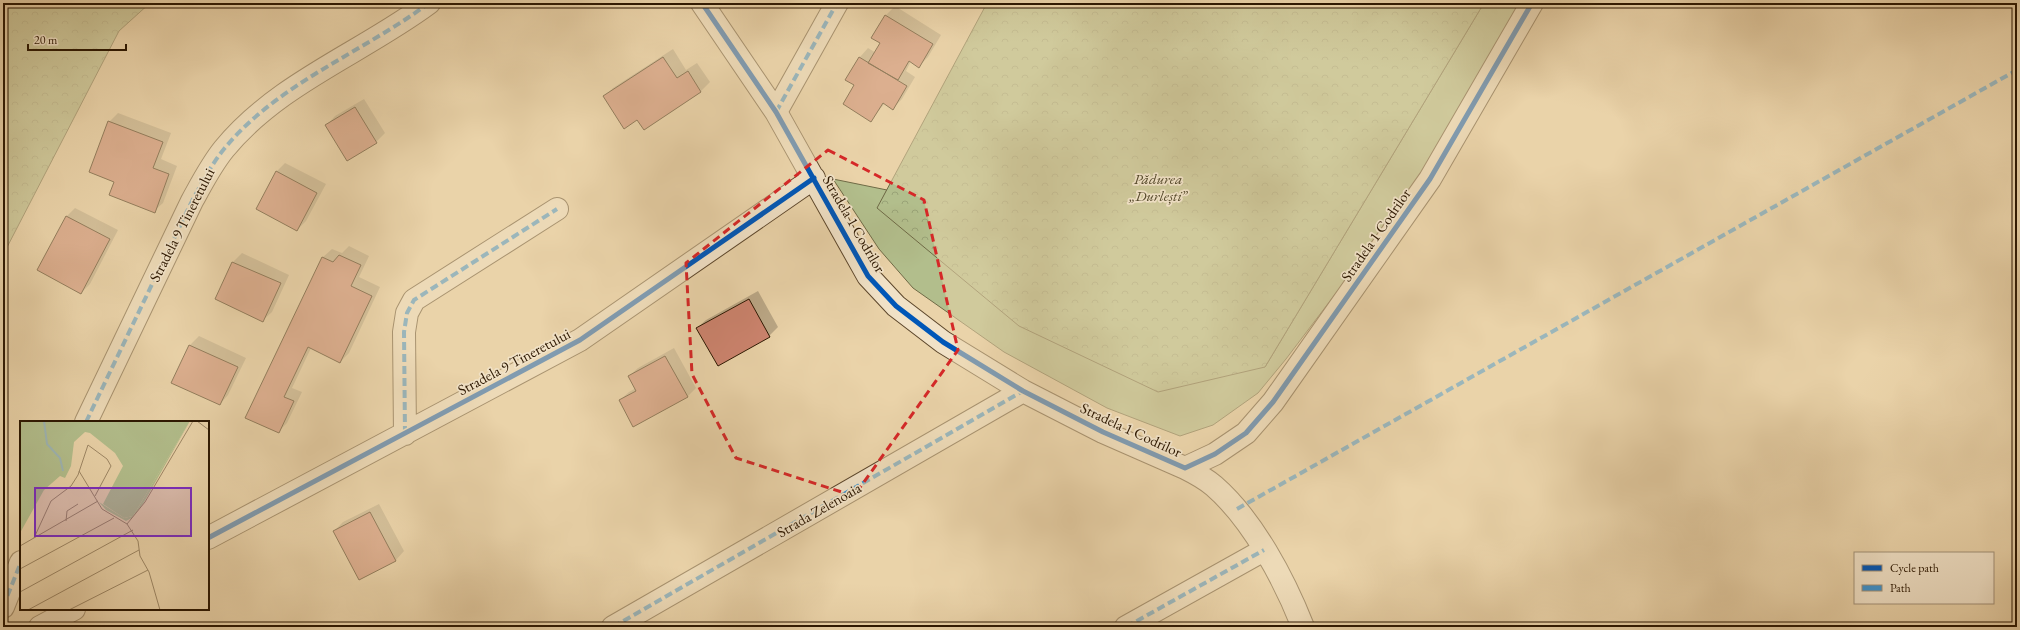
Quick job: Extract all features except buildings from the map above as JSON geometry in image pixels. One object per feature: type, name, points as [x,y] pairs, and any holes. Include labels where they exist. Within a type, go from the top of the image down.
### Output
[{"type":"street","name":"Stradela 9 Tineretului","points":[[86,421],[192,201],[208,171],[224,149],[276,99],[429,3]]},
{"type":"street","name":"Stradela 1 Codrilor","points":[[702,3],[776,112],[868,276],[896,306],[943,342],[1023,391],[1103,432],[1185,468],[1215,454],[1246,433],[1273,402],[1430,179],[1532,3]]},
{"type":"street","points":[[776,112],[837,3]]},
{"type":"street","name":"Stradela 9 Tineretului","points":[[209,537],[580,340],[814,178]]},
{"type":"street","points":[[405,434],[404,332],[407,314],[414,300],[557,209]]},
{"type":"street","name":"Strada Zelenoaia","points":[[613,627],[1023,391]]},
{"type":"street","points":[[1185,468],[1213,485],[1237,509],[1264,550],[1296,609],[1303,627]]},
{"type":"street","points":[[1126,627],[1264,550]]},
{"type":"street","points":[[3,606],[20,564]]},
{"type":"street","points":[[40,627],[72,610]]},
{"type":"highlighted area","points":[[828,150],[924,200],[958,350],[854,496],[736,458],[692,374],[686,263]]},
{"type":"green space","points":[[3,3],[150,3],[119,31],[3,255]]},
{"type":"green space","name":"Pădurea „Durlești”","points":[[987,3],[1484,3],[1265,367],[1158,392],[1019,326],[877,208]]},
{"type":"green space","points":[[1484,3],[1522,3],[1402,206],[1286,359],[1258,393],[1213,425],[1180,436],[1107,408],[1004,352],[913,288],[879,249],[833,179],[887,190],[878,208],[1265,367]]},
{"type":"marked path","points":[[86,421],[192,201],[219,155],[246,126],[269,105],[295,87],[376,38],[429,3]]},
{"type":"marked path","points":[[776,112],[837,3]]},
{"type":"marked path","points":[[1237,509],[2017,70]]},
{"type":"marked path","points":[[405,434],[404,332],[407,313],[414,300],[557,209]]},
{"type":"marked path","points":[[613,627],[1023,391]]},
{"type":"marked path","points":[[1126,627],[1264,550]]},
{"type":"marked path","points":[[3,607],[20,564]]},
{"type":"cycle path","points":[[702,3],[776,112],[868,276],[896,306],[943,342],[1023,391],[1103,432],[1185,468],[1215,454],[1246,433],[1273,402],[1430,179],[1532,3]]},
{"type":"cycle path","points":[[209,537],[580,340],[814,178]]}]
